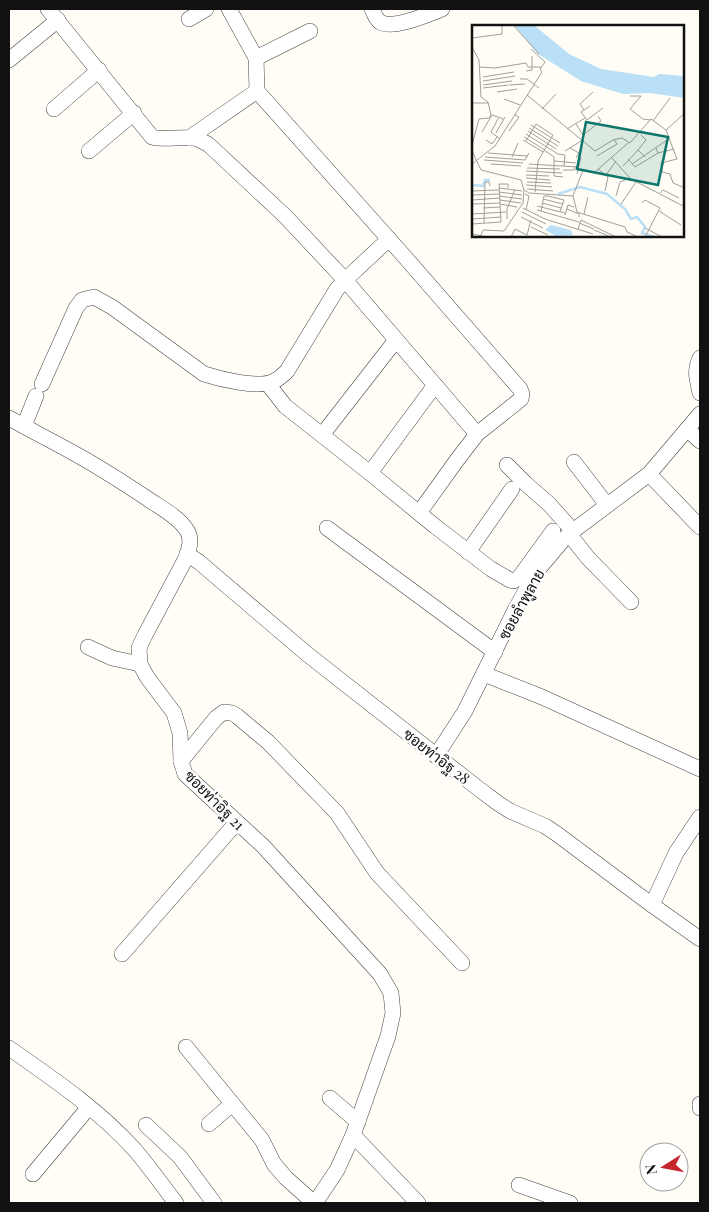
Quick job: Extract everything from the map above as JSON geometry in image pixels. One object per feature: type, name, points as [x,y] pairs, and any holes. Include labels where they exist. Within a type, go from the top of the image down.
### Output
[{"type":"street","points":[[189,19],[206,9]]},
{"type":"street","points":[[229,9],[256,58],[257,91],[389,239],[520,389],[522,394],[521,399],[477,434],[419,513]]},
{"type":"street","points":[[372,9],[376,18],[382,24],[395,24],[442,9]]},
{"type":"street","points":[[9,60],[53,15],[152,137],[159,139],[190,138],[209,145],[285,216],[345,280],[477,434]]},
{"type":"street","points":[[256,58],[310,31]]},
{"type":"street","points":[[54,109],[98,70]]},
{"type":"street","points":[[190,138],[257,91]]},
{"type":"street","points":[[89,151],[134,113]]},
{"type":"street","points":[[24,426],[76,308],[82,300],[94,297],[112,307],[204,374],[244,383],[268,384],[276,381],[287,371],[337,289],[389,239]]},
{"type":"street","points":[[322,435],[396,340]]},
{"type":"street","points":[[700,358],[696,374],[700,393]]},
{"type":"street","points":[[268,384],[285,406],[468,552],[513,582],[519,578],[553,530]]},
{"type":"street","points":[[370,473],[435,385]]},
{"type":"street","name":"ซอยลำพูลาย","points":[[436,756],[465,711],[536,572],[571,532],[648,474],[700,414]]},
{"type":"street","points":[[9,418],[79,456],[141,495],[179,520],[189,534],[190,546],[187,554],[139,648],[140,664],[112,658],[88,647]]},
{"type":"street","points":[[687,429],[700,441]]},
{"type":"street","points":[[574,462],[607,505]]},
{"type":"street","points":[[508,465],[549,504],[588,558],[631,602]]},
{"type":"street","points":[[648,474],[700,527]]},
{"type":"street","points":[[468,552],[512,489]]},
{"type":"street","points":[[327,528],[495,652]]},
{"type":"street","name":"ซอยท่าอิฐ 28","points":[[187,554],[199,562],[307,654],[498,804],[545,826],[557,834],[700,939]]},
{"type":"street","name":"ซอยท่าอิฐ 21","points":[[140,664],[147,677],[174,713],[180,733],[180,761],[185,774],[264,847],[380,974],[391,993],[393,1013],[388,1036],[356,1128],[337,1170],[315,1203]]},
{"type":"street","points":[[484,674],[542,697],[700,769]]},
{"type":"street","points":[[180,761],[216,718],[224,712],[237,716],[268,742],[337,813],[377,873],[462,963]]},
{"type":"street","points":[[652,905],[676,853],[700,817]]},
{"type":"street","points":[[122,954],[237,822]]},
{"type":"street","points":[[186,1046],[262,1140],[274,1164],[286,1178],[315,1203]]},
{"type":"street","points":[[9,1048],[58,1082],[103,1118],[134,1149],[176,1203]]},
{"type":"street","points":[[330,1098],[418,1203]]},
{"type":"street","points":[[209,1124],[232,1104]]},
{"type":"street","points":[[33,1174],[89,1107]]},
{"type":"street","points":[[146,1125],[180,1157],[214,1203]]},
{"type":"street","points":[[519,1185],[570,1203]]}]
